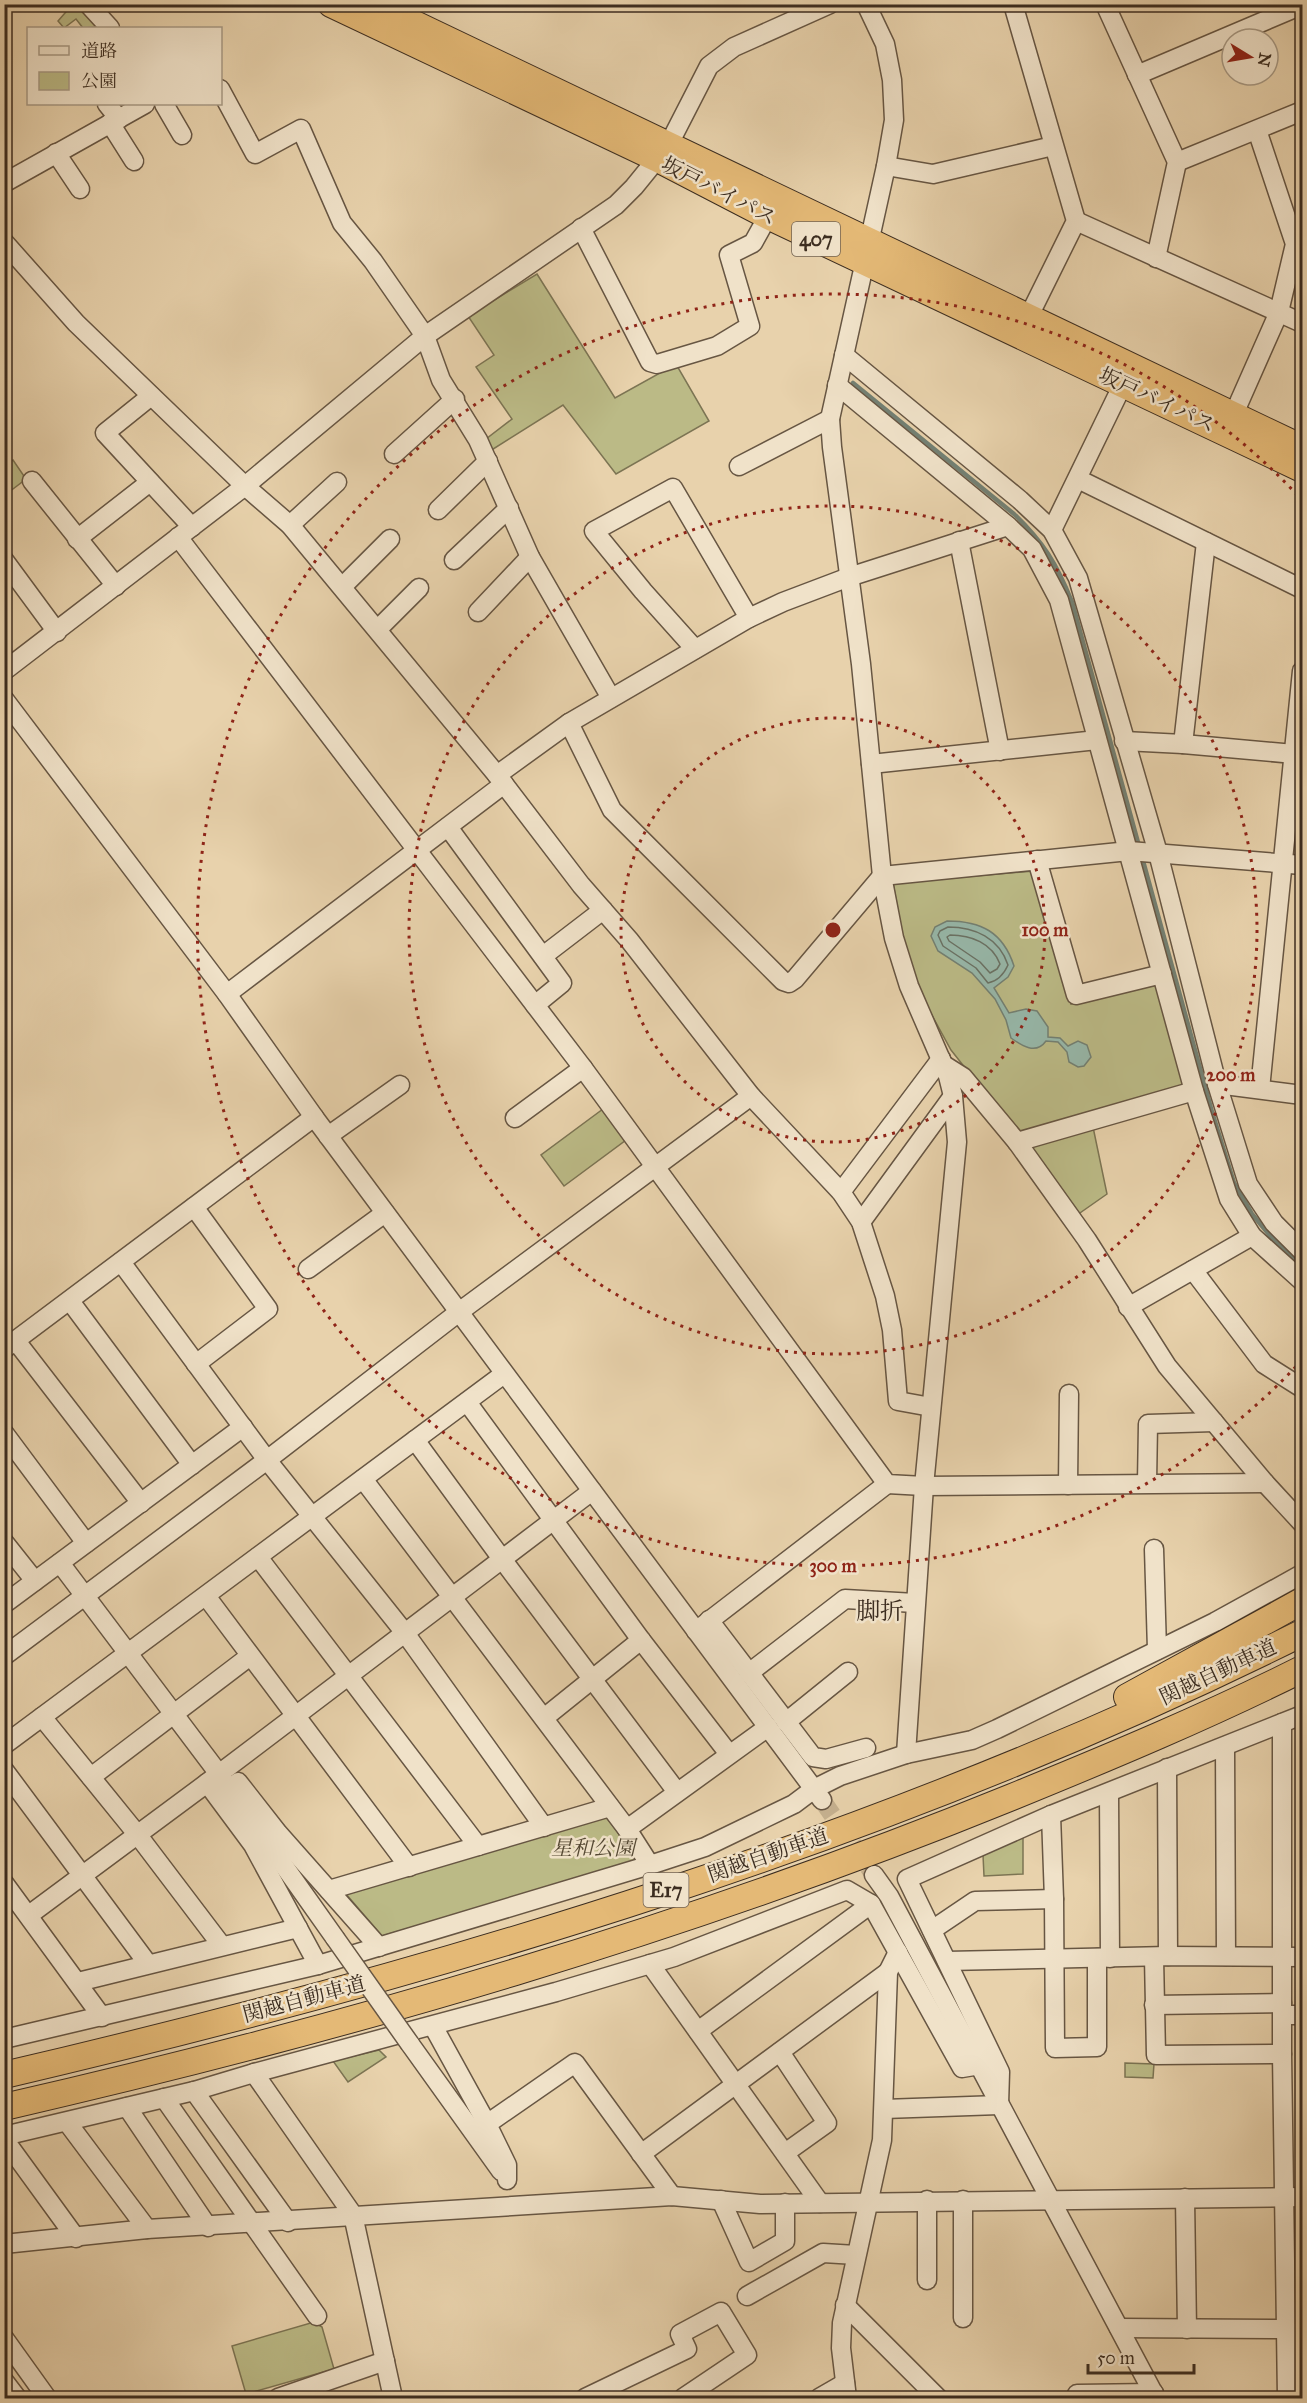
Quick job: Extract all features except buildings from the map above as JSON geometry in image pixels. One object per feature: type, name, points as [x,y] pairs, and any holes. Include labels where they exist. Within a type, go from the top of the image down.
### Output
[{"type":"highway","name":"坂戸バイパス","points":[[331,4],[663,152],[768,216],[867,251],[1029,316],[1302,448]]},
{"type":"highway","name":"坂戸バイパス","points":[[373,4],[663,152],[867,251],[1123,384],[1302,469]]},
{"type":"highway","points":[[979,1777],[1302,1601]]},
{"type":"highway","name":"関越自動車道","points":[[4,2075],[301,2001],[520,1937],[796,1846],[979,1777],[1175,1693],[1302,1633]]},
{"type":"highway","name":"関越自動車道","points":[[4,2107],[309,2032],[555,1961],[719,1906],[898,1843],[1187,1723],[1302,1669]]},
{"type":"highway","points":[[1187,1723],[1302,1676]]},
{"type":"street","points":[[88,4],[106,27]]},
{"type":"street","points":[[4,671],[245,486],[425,336],[616,205],[663,152],[710,66],[734,47],[830,4]]},
{"type":"street","points":[[866,4],[885,44],[892,80],[894,120],[886,166],[830,419],[882,876],[894,938],[909,986],[942,1062],[953,1096],[957,1142],[924,1486],[906,1754]]},
{"type":"street","points":[[1012,4],[1076,221],[1029,316]]},
{"type":"street","points":[[1105,4],[1177,162],[1156,258]]},
{"type":"street","points":[[1137,75],[1302,4]]},
{"type":"street","points":[[222,93],[255,154],[300,129],[342,223],[374,261],[425,336],[441,380],[488,461],[530,557],[611,698]]},
{"type":"street","points":[[107,105],[134,161]]},
{"type":"street","points":[[4,183],[143,105]]},
{"type":"street","points":[[165,105],[182,135]]},
{"type":"street","points":[[1177,162],[1302,111]]},
{"type":"street","points":[[1233,416],[1279,312],[1299,244],[1257,130]]},
{"type":"street","points":[[886,166],[933,174],[1053,146]]},
{"type":"street","points":[[56,153],[80,189]]},
{"type":"street","points":[[581,228],[650,362],[657,364],[717,346],[750,326],[729,255],[753,243],[768,216]]},
{"type":"street","points":[[1076,221],[1302,323]]},
{"type":"street","points":[[4,242],[76,323],[245,486],[290,525],[378,629],[581,885],[630,941],[751,1096],[841,1192],[861,1222],[885,1296],[892,1330],[898,1401],[931,1407]]},
{"type":"street","points":[[844,355],[1020,500],[1052,530],[1078,578],[1158,854],[1217,1084],[1248,1184],[1274,1223],[1302,1251]]},
{"type":"street","points":[[1052,530],[1123,384]]},
{"type":"street","points":[[837,386],[1008,526],[1032,549],[1059,600],[1194,1090],[1229,1198],[1252,1236],[1302,1281]]},
{"type":"street","points":[[151,396],[105,433],[150,482],[418,851],[655,1165],[887,1484]]},
{"type":"street","points":[[394,454],[454,399]]},
{"type":"street","points":[[739,466],[830,419]]},
{"type":"street","points":[[438,510],[488,461]]},
{"type":"street","points":[[1078,479],[1302,589]]},
{"type":"street","points":[[32,481],[116,586]]},
{"type":"street","points":[[77,538],[150,482]]},
{"type":"street","points":[[290,525],[338,482]]},
{"type":"street","points":[[695,649],[594,531],[673,488],[749,618]]},
{"type":"street","points":[[454,560],[509,508]]},
{"type":"street","points":[[227,994],[418,851],[568,723],[749,618],[783,602],[849,577],[1008,526]]},
{"type":"street","points":[[343,586],[390,539]]},
{"type":"street","points":[[959,541],[1000,751]]},
{"type":"street","points":[[1183,744],[1206,543]]},
{"type":"street","points":[[478,612],[530,557]]},
{"type":"street","points":[[4,560],[57,632]]},
{"type":"street","points":[[378,629],[419,588]]},
{"type":"street","points":[[1260,1089],[1302,671]]},
{"type":"street","points":[[4,699],[227,994],[314,1117],[592,1491],[703,1625],[777,1725],[813,1757],[826,1760],[866,1748]]},
{"type":"street","points":[[568,723],[612,810],[783,981],[789,983],[795,980],[882,876],[1129,851],[1302,864]]},
{"type":"street","points":[[871,764],[1097,740]]},
{"type":"street","points":[[1124,741],[1294,754]]},
{"type":"street","points":[[448,827],[562,983],[535,1005]]},
{"type":"street","points":[[1037,860],[1076,995],[1162,974]]},
{"type":"street","points":[[543,956],[603,910]]},
{"type":"street","points":[[942,1062],[963,1077],[1017,1142],[1087,1240],[1167,1366],[1302,1523]]},
{"type":"street","points":[[841,1192],[942,1062]]},
{"type":"street","points":[[515,1118],[583,1068]]},
{"type":"street","points":[[328,1136],[400,1084]]},
{"type":"street","points":[[1217,1084],[1302,1095]]},
{"type":"street","points":[[1017,1142],[1194,1090]]},
{"type":"street","points":[[4,1656],[86,1597],[655,1165],[751,1096]]},
{"type":"street","points":[[861,1222],[953,1096]]},
{"type":"street","points":[[141,1503],[10,1345],[314,1117]]},
{"type":"street","points":[[194,1207],[268,1309],[196,1364]]},
{"type":"street","points":[[308,1269],[385,1212]]},
{"type":"street","points":[[1128,1307],[1252,1236]]},
{"type":"street","points":[[121,1262],[267,1460],[405,1633],[544,1827]]},
{"type":"street","points":[[1193,1270],[1264,1364],[1302,1388]]},
{"type":"street","points":[[69,1301],[192,1465]]},
{"type":"street","points":[[4,1745],[504,1374]]},
{"type":"street","points":[[1068,1485],[1069,1394]]},
{"type":"street","points":[[467,1402],[552,1521],[729,1754]]},
{"type":"street","points":[[1147,1484],[1148,1424],[1214,1422]]},
{"type":"street","points":[[4,1604],[243,1427]]},
{"type":"street","points":[[4,1433],[86,1543]]},
{"type":"street","points":[[415,1440],[677,1792]]},
{"type":"street","points":[[363,1479],[627,1829],[650,1865]]},
{"type":"street","points":[[703,1625],[887,1484],[924,1486],[1265,1482]]},
{"type":"street","points":[[29,1915],[218,1775],[592,1491]]},
{"type":"street","points":[[4,1542],[35,1581]]},
{"type":"street","points":[[1154,1549],[1157,1650]]},
{"type":"street","points":[[258,1557],[478,1846]]},
{"type":"street","points":[[60,1563],[173,1713],[335,1938],[507,2180],[517,2205]]},
{"type":"street","points":[[4,2039],[318,1965],[705,1847],[818,1794],[840,1776],[906,1754],[972,1740],[1157,1650],[1302,1574]]},
{"type":"street","points":[[206,1596],[409,1867]]},
{"type":"street","points":[[749,1673],[845,1599],[915,1603]]},
{"type":"street","points":[[703,1625],[749,1673],[818,1794]]},
{"type":"street","points":[[544,1718],[641,1640]]},
{"type":"street","points":[[92,1778],[173,1713],[250,1656]]},
{"type":"street","points":[[627,1829],[729,1754],[777,1725],[848,1672]]},
{"type":"street","points":[[999,2105],[1000,2072],[907,1879],[1051,1815],[1167,1768],[1225,1748],[1302,1715]]},
{"type":"street","points":[[42,1717],[137,1834],[222,1946]]},
{"type":"street","points":[[1282,1723],[1281,1957],[1287,2398]]},
{"type":"street","points":[[1225,1748],[1226,1956]]},
{"type":"street","points":[[1167,1768],[1161,1957],[1154,2006],[1156,2055],[1282,2054]]},
{"type":"street","points":[[4,1770],[148,1964]]},
{"type":"street","points":[[218,1775],[278,1833],[380,1947]]},
{"type":"street","points":[[218,1775],[318,1965]]},
{"type":"street","points":[[1051,1815],[1055,2048],[1097,2047],[1109,1793]]},
{"type":"street","points":[[329,1890],[610,1807]]},
{"type":"street","points":[[874,1875],[889,1896],[1155,2396],[1077,2394]]},
{"type":"street","points":[[4,1883],[102,2017]]},
{"type":"street","points":[[76,2238],[4,2138],[194,2091],[674,1958],[847,1890],[871,1904],[962,2068],[980,2065]]},
{"type":"street","points":[[932,1930],[975,1901],[1054,1899]]},
{"type":"street","points":[[698,2031],[871,1904]]},
{"type":"street","points":[[78,1982],[298,1928]]},
{"type":"street","points":[[819,2398],[846,2391],[841,2348],[845,2305],[882,2140],[888,1972],[898,1952]]},
{"type":"street","points":[[946,1961],[1226,1956],[1302,1957]]},
{"type":"street","points":[[650,1964],[820,2203]]},
{"type":"street","points":[[641,2154],[888,1972]]},
{"type":"street","points":[[1154,2006],[1282,2009],[1302,2015]]},
{"type":"street","points":[[433,2026],[507,2165],[507,2180]]},
{"type":"street","points":[[780,2052],[827,2123],[785,2153]]},
{"type":"street","points":[[487,2124],[574,2063],[672,2196]]},
{"type":"street","points":[[254,2073],[353,2215],[385,2361],[387,2397]]},
{"type":"street","points":[[194,2091],[288,2222]]},
{"type":"street","points":[[164,2098],[317,2316]]},
{"type":"street","points":[[884,2109],[999,2105]]},
{"type":"street","points":[[127,2107],[208,2227]]},
{"type":"street","points":[[67,2122],[147,2229]]},
{"type":"street","points":[[4,2244],[147,2229],[288,2222],[353,2215],[672,2196],[785,2203],[1302,2197]]},
{"type":"street","points":[[1185,2198],[1187,2329]]},
{"type":"street","points":[[722,2200],[749,2262],[785,2241],[785,2203]]},
{"type":"street","points":[[927,2200],[927,2280]]},
{"type":"street","points":[[963,2200],[963,2318]]},
{"type":"street","points":[[747,2296],[823,2253],[856,2255]]},
{"type":"street","points":[[845,2305],[938,2398]]},
{"type":"street","points":[[585,2398],[687,2349],[680,2334],[721,2312],[747,2355],[683,2398]]},
{"type":"street","points":[[1119,2328],[1287,2329]]},
{"type":"street","points":[[4,2338],[47,2398]]},
{"type":"street","points":[[278,2398],[385,2361]]},
{"type":"street","points":[[4,2381],[17,2398]]},
{"type":"green space","points":[[83,4],[98,22],[97,27],[82,27],[76,19],[63,27],[58,21],[72,5]]},
{"type":"green space","points":[[537,274],[615,398],[676,364],[709,421],[616,474],[563,405],[490,451],[486,439],[512,419],[476,367],[494,355],[468,316]]},
{"type":"green space","points":[[13,460],[26,479],[9,492],[5,486],[4,466]]},
{"type":"green space","points":[[1034,871],[1071,1004],[1156,983],[1184,1086],[1018,1135],[951,1050],[917,988],[902,934],[893,883]]},
{"type":"green space","points":[[603,1109],[626,1140],[564,1186],[541,1155]]},
{"type":"green space","points":[[1093,1127],[1107,1194],[1077,1215],[1029,1144]]},
{"type":"green space","name":"星和公園","points":[[606,1817],[640,1861],[382,1936],[346,1894]]},
{"type":"green space","points":[[1023,1836],[1023,1874],[984,1876],[983,1855]]},
{"type":"green space","points":[[379,2050],[386,2057],[348,2082],[333,2061]]},
{"type":"green space","points":[[1125,2063],[1154,2064],[1153,2078],[1125,2077]]},
{"type":"green space","points":[[314,2322],[322,2327],[334,2369],[246,2394],[232,2346]]},
{"type":"water","points":[[947,921],[980,926],[997,937],[1004,945],[1014,966],[1008,977],[994,988],[1009,1013],[1026,1009],[1037,1011],[1048,1027],[1048,1037],[1060,1038],[1068,1046],[1078,1041],[1087,1045],[1091,1057],[1084,1066],[1078,1067],[1069,1062],[1067,1052],[1058,1042],[1046,1041],[1038,1048],[1029,1048],[1011,1038],[1006,1020],[995,999],[972,973],[938,951],[931,936],[935,927]]},
{"type":"waterway","points":[[853,383],[1014,514],[1048,554],[1072,602],[1139,846]]},
{"type":"waterway","points":[[1142,857],[1212,1112],[1234,1183],[1252,1214],[1272,1238],[1302,1266]]},
{"type":"tunnel","points":[[822,1800],[874,1875]]},
{"type":"district","name":"脚折","points":[[880,1611]]}]
